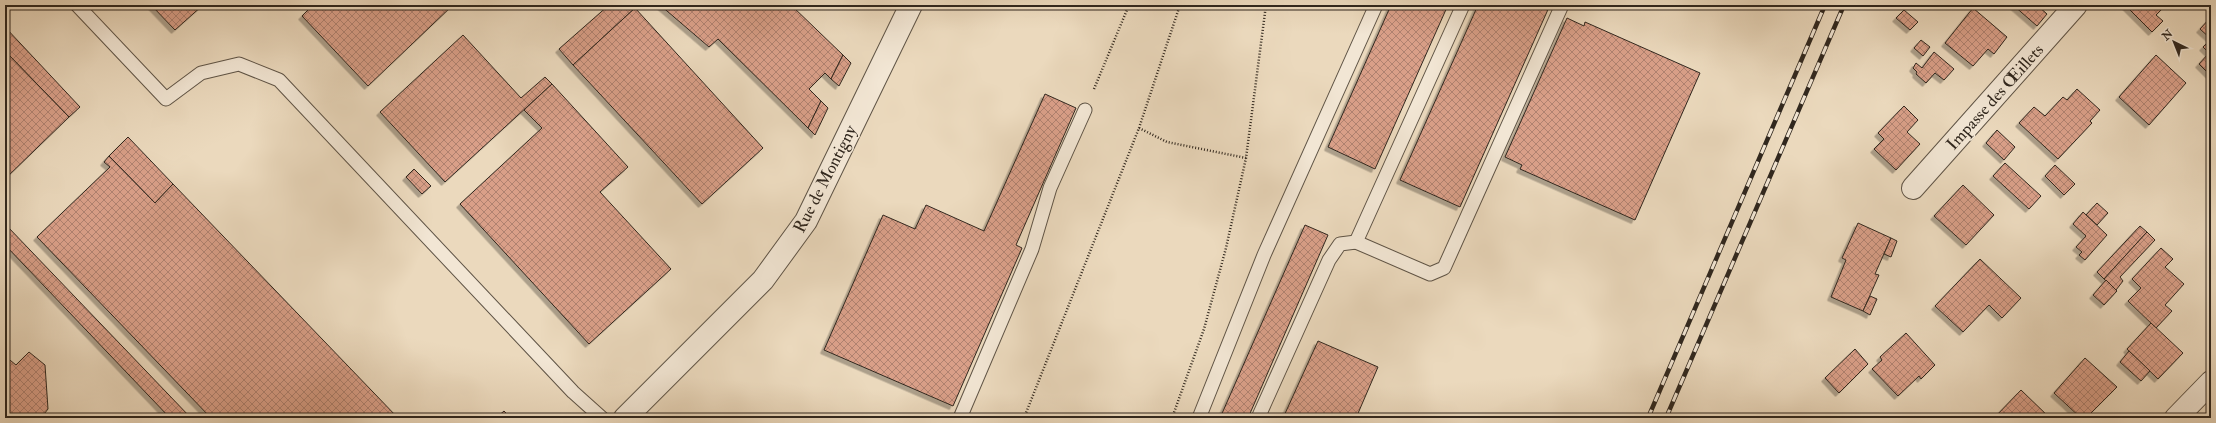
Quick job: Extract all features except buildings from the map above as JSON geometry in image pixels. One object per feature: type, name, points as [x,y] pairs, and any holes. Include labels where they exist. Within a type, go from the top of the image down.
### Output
[{"type":"street","name":"Rue de Montigny","points":[[625,418],[764,280],[806,221],[911,5]]},
{"type":"street","name":"Impasse des Œillets","points":[[1913,188],[2076,5]]},
{"type":"street","points":[[2176,418],[2211,382]]},
{"type":"lane","points":[[77,5],[166,99],[201,73],[239,64],[278,80],[573,392],[602,418]]},
{"type":"lane","points":[[1199,418],[1264,255],[1376,5]]},
{"type":"lane","points":[[1356,242],[1463,5]]},
{"type":"lane","points":[[1258,418],[1329,260],[1340,244],[1356,242],[1430,274],[1444,268],[1562,5]]},
{"type":"lane","points":[[960,418],[1032,249],[1050,188],[1085,110]]},
{"type":"path","points":[[1085,110],[1129,5]]},
{"type":"path","points":[[1024,418],[1139,128],[1180,5]]},
{"type":"path","points":[[1172,418],[1204,329],[1226,248],[1246,158],[1266,5]]},
{"type":"path","points":[[1139,128],[1167,142],[1246,158]]},
{"type":"railway","points":[[1648,418],[1825,5]]},
{"type":"railway","points":[[1666,418],[1844,5]]}]
